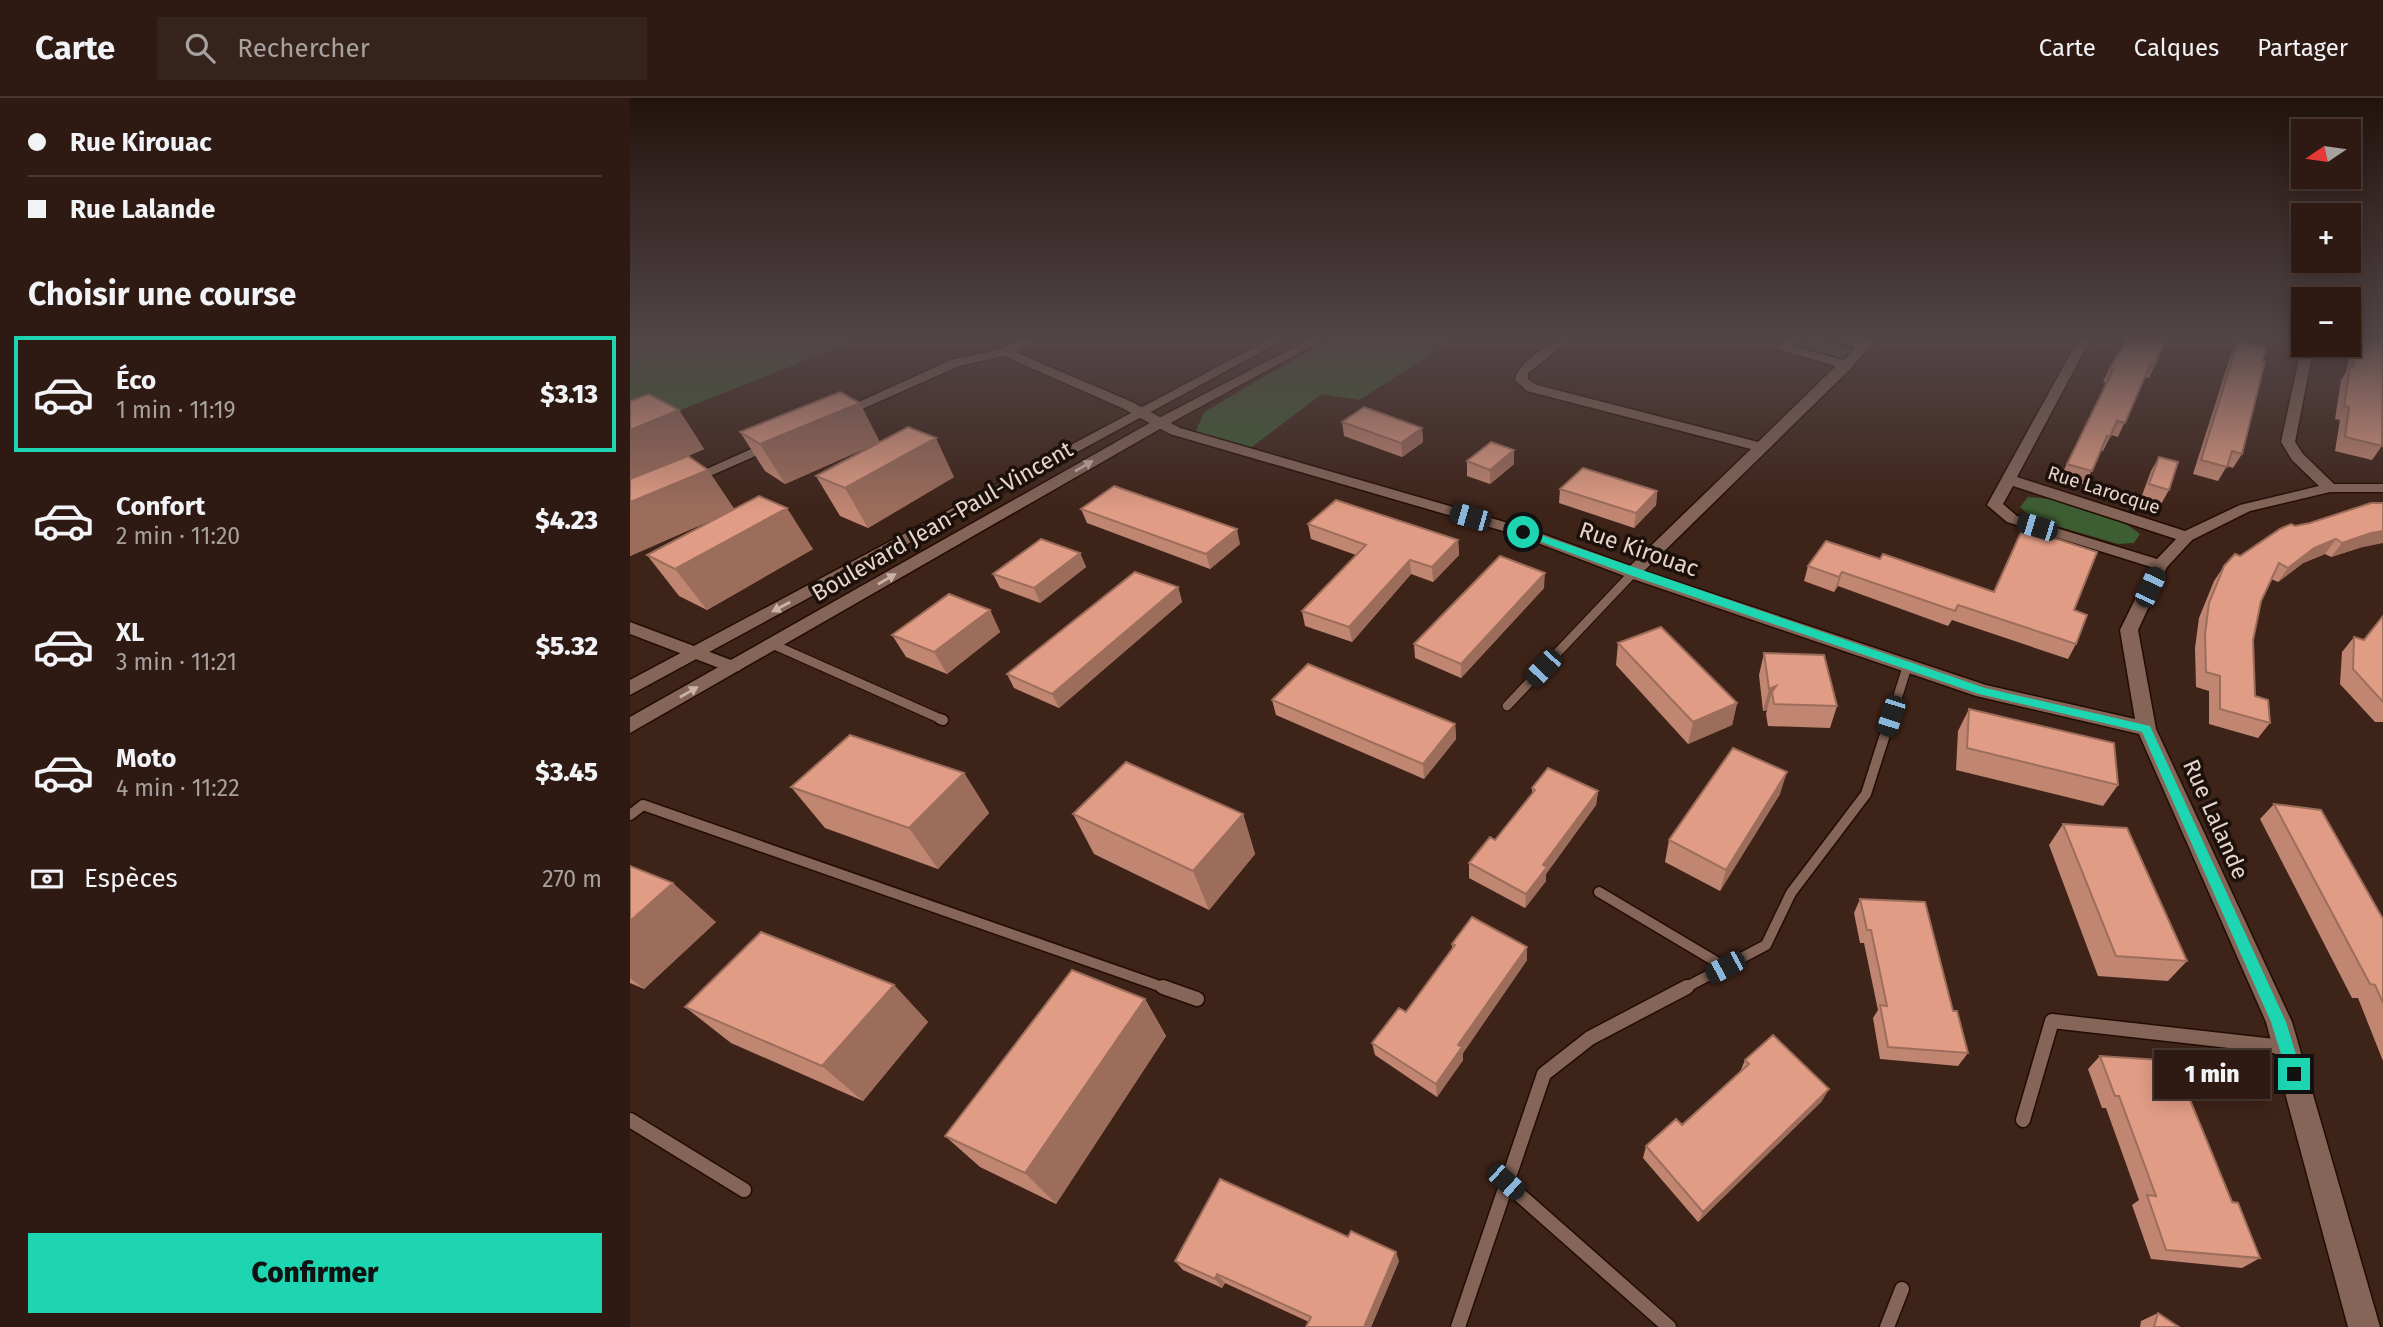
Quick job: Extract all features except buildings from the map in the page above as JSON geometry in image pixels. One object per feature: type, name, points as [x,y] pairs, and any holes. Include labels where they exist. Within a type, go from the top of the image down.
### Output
[{"type":"street","points":[[817,423],[876,397]]},
{"type":"street","name":"Rue Kirouac","points":[[1107,397],[1175,431],[1523,532],[1633,573],[1983,691],[2146,729]]},
{"type":"street","name":"Boulevard Jean-Paul-Vincent","points":[[630,688],[1174,397]]},
{"type":"street","name":"Boulevard Jean-Paul-Vincent","points":[[630,726],[1209,397]]},
{"type":"street","points":[[1568,397],[1759,447]]},
{"type":"street","points":[[1633,573],[1812,397]]},
{"type":"street","name":"Rue Larocque","points":[[2054,397],[1995,505],[2012,519],[2160,565]]},
{"type":"street","points":[[2297,397],[2288,442],[2297,457],[2330,488]]},
{"type":"street","points":[[667,489],[792,434]]},
{"type":"street","name":"Rue Larocque","points":[[2010,480],[2186,537]]},
{"type":"street","name":"Rue Lalande","points":[[2364,1327],[2279,1022],[2146,729],[2130,631],[2160,565],[2186,537],[2245,508],[2330,488],[2383,488]]},
{"type":"street","points":[[630,628],[733,667]]},
{"type":"lane","points":[[1507,706],[1633,573]]},
{"type":"lane","points":[[772,644],[943,720]]},
{"type":"lane","points":[[1458,1327],[1544,1074],[1590,1038],[1766,945],[1791,893],[1866,794],[1908,664]]},
{"type":"lane","points":[[630,815],[643,805],[1197,999]]},
{"type":"lane","points":[[1599,892],[1725,967]]},
{"type":"lane","points":[[2024,1121],[2052,1021],[2287,1047]]},
{"type":"lane","points":[[630,1120],[744,1190]]},
{"type":"lane","points":[[1506,1182],[1669,1327]]},
{"type":"lane","points":[[1887,1327],[1902,1289]]},
{"type":"green space","points":[[630,397],[712,397],[630,430]]},
{"type":"green space","points":[[1229,397],[1318,397],[1249,449],[1195,433],[1204,412]]},
{"type":"green space","points":[[2028,497],[2056,500],[2087,508],[2130,526],[2140,534],[2134,543],[2118,544],[2033,519],[2020,507]]},
{"type":"route","points":[[1523,532],[1633,573],[1983,691],[2146,729],[2279,1022],[2294,1074]]}]
